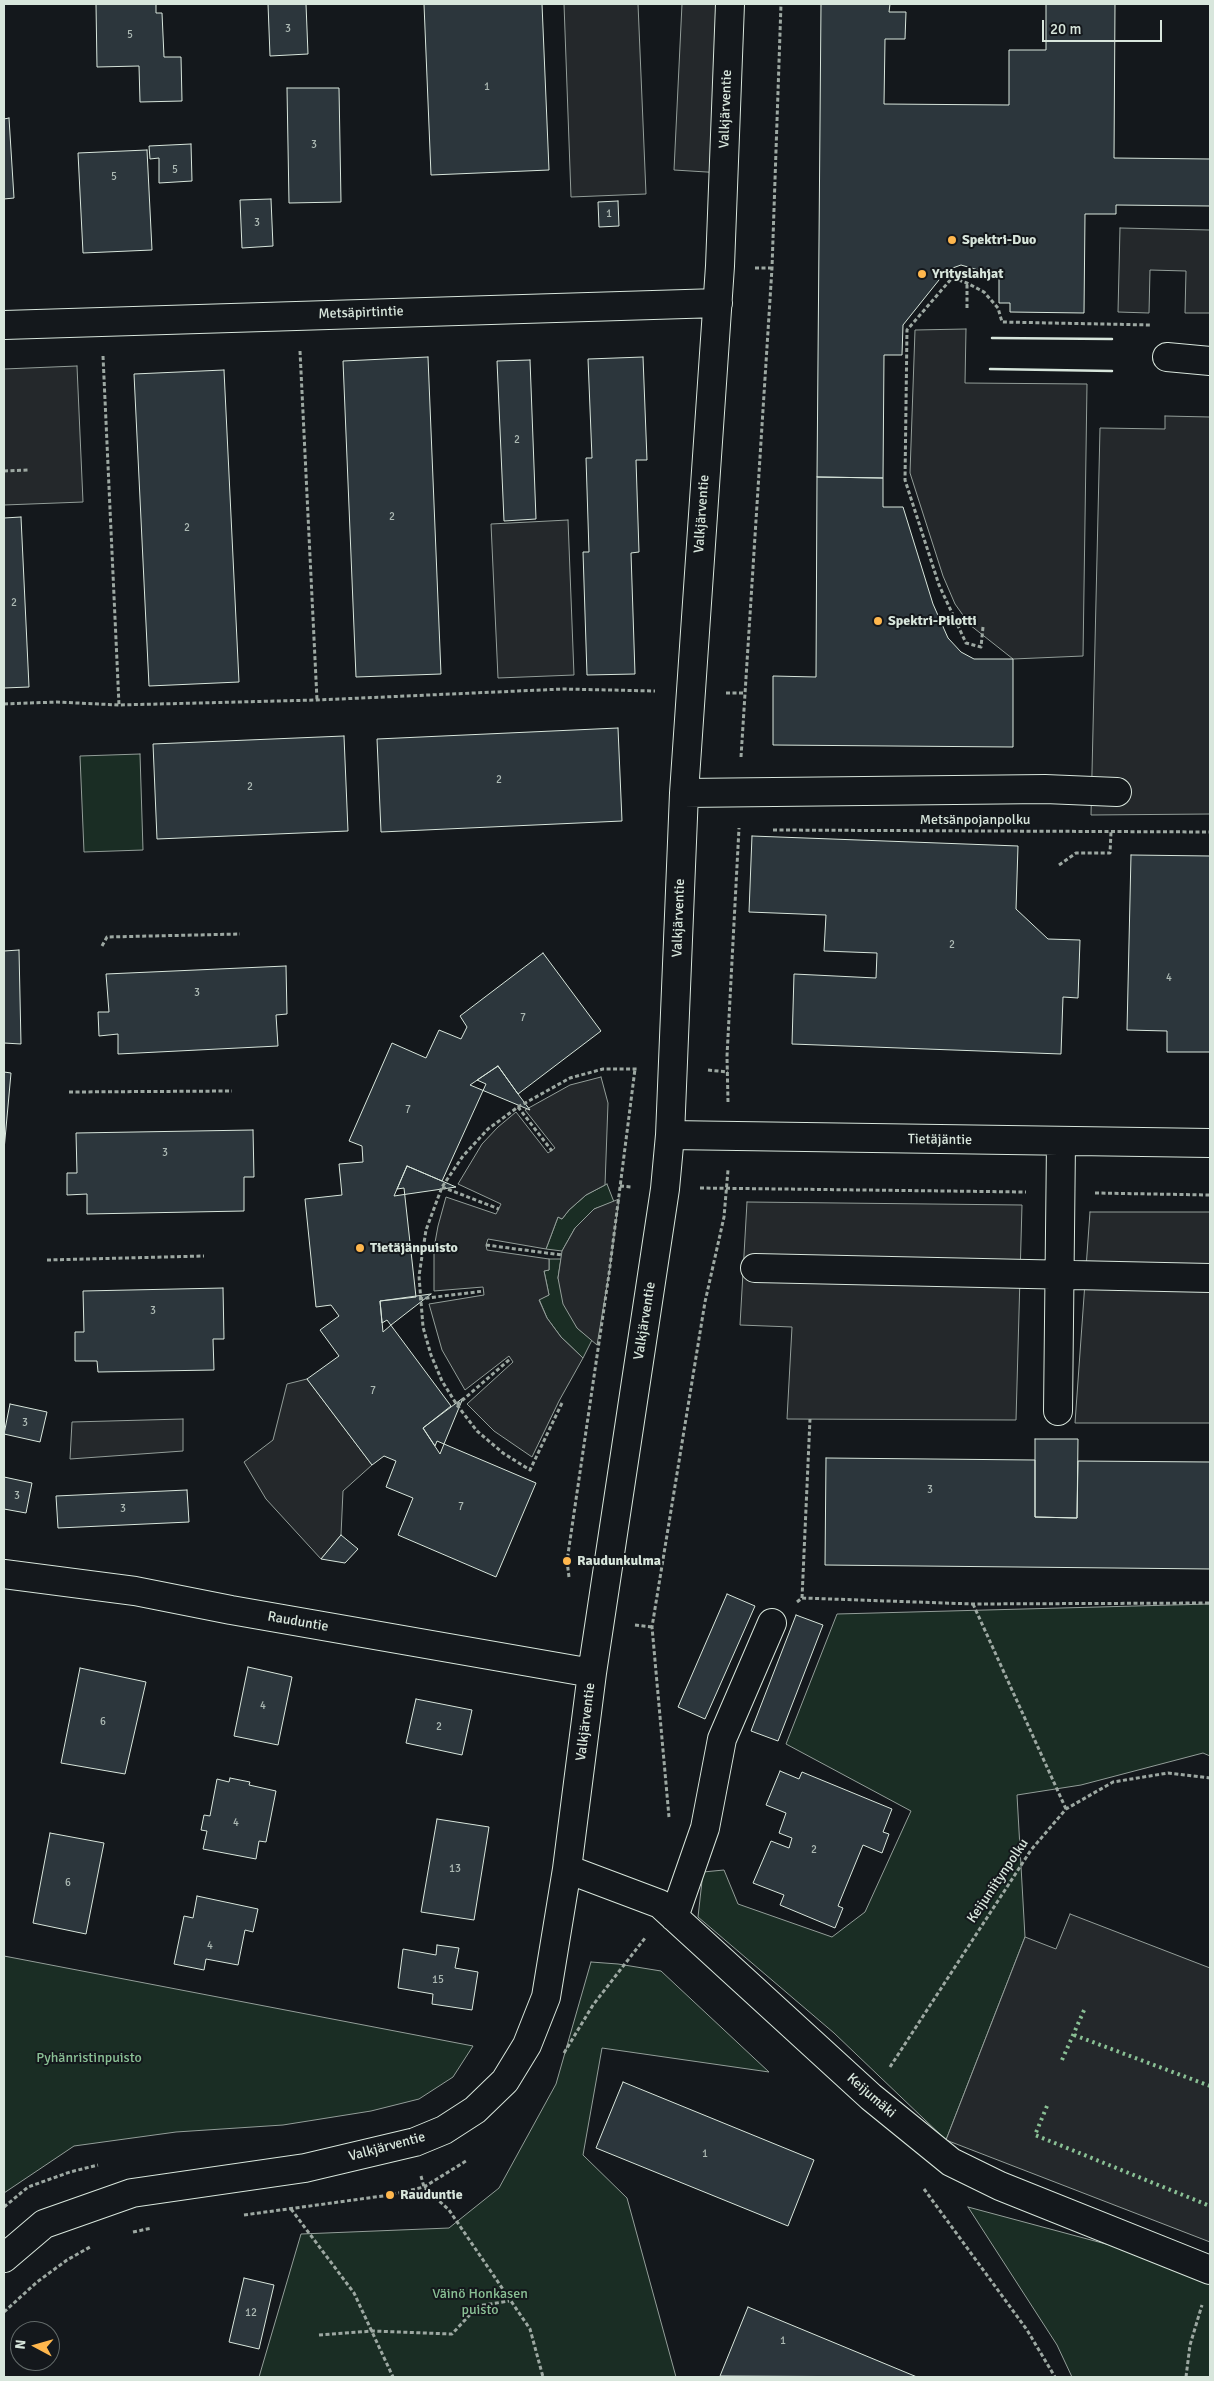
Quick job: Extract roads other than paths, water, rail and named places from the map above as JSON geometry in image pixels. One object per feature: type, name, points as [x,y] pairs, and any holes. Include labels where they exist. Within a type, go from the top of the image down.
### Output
[{"type":"street","name":"Valkjärventie","points":[[4,2258],[44,2224],[132,2193],[305,2168],[415,2142],[444,2130],[475,2110],[504,2081],[527,2045],[546,1996],[567,1869],[592,1673],[665,1190],[670,1135],[690,692],[718,302],[730,4]]},
{"type":"street","name":"Metsäpirtintie","points":[[4,325],[718,302]]},
{"type":"street","points":[[1167,357],[1210,361]]},
{"type":"street","points":[[684,793],[1045,789],[1117,792]]},
{"type":"street","name":"Tietäjäntie","points":[[670,1135],[1210,1143]]},
{"type":"street","points":[[1058,1411],[1061,1142]]},
{"type":"street","points":[[755,1268],[1210,1278]]},
{"type":"street","name":"Rauduntie","points":[[4,1574],[135,1591],[230,1610],[592,1673]]},
{"type":"street","points":[[667,1910],[705,1828],[722,1739],[772,1623]]},
{"type":"street","name":"Keijumäki","points":[[567,1869],[667,1910],[871,2097],[951,2162],[1000,2186],[1210,2270]]},
{"type":"place","name":"Spektri-Duo","points":[[952,240]]},
{"type":"place","name":"Yrityslahjat","points":[[922,274]]},
{"type":"place","name":"Spektri-Pilotti","points":[[878,621]]},
{"type":"place","name":"Tietäjänpuisto","points":[[360,1248]]},
{"type":"place","name":"Raudunkulma","points":[[567,1561]]},
{"type":"place","name":"Rauduntie","points":[[390,2195]]},
{"type":"park label","name":"Pyhänristinpuisto","points":[[89,2058]]},
{"type":"park label","name":"Väinö Honkasen puisto","points":[[480,2302]]}]
